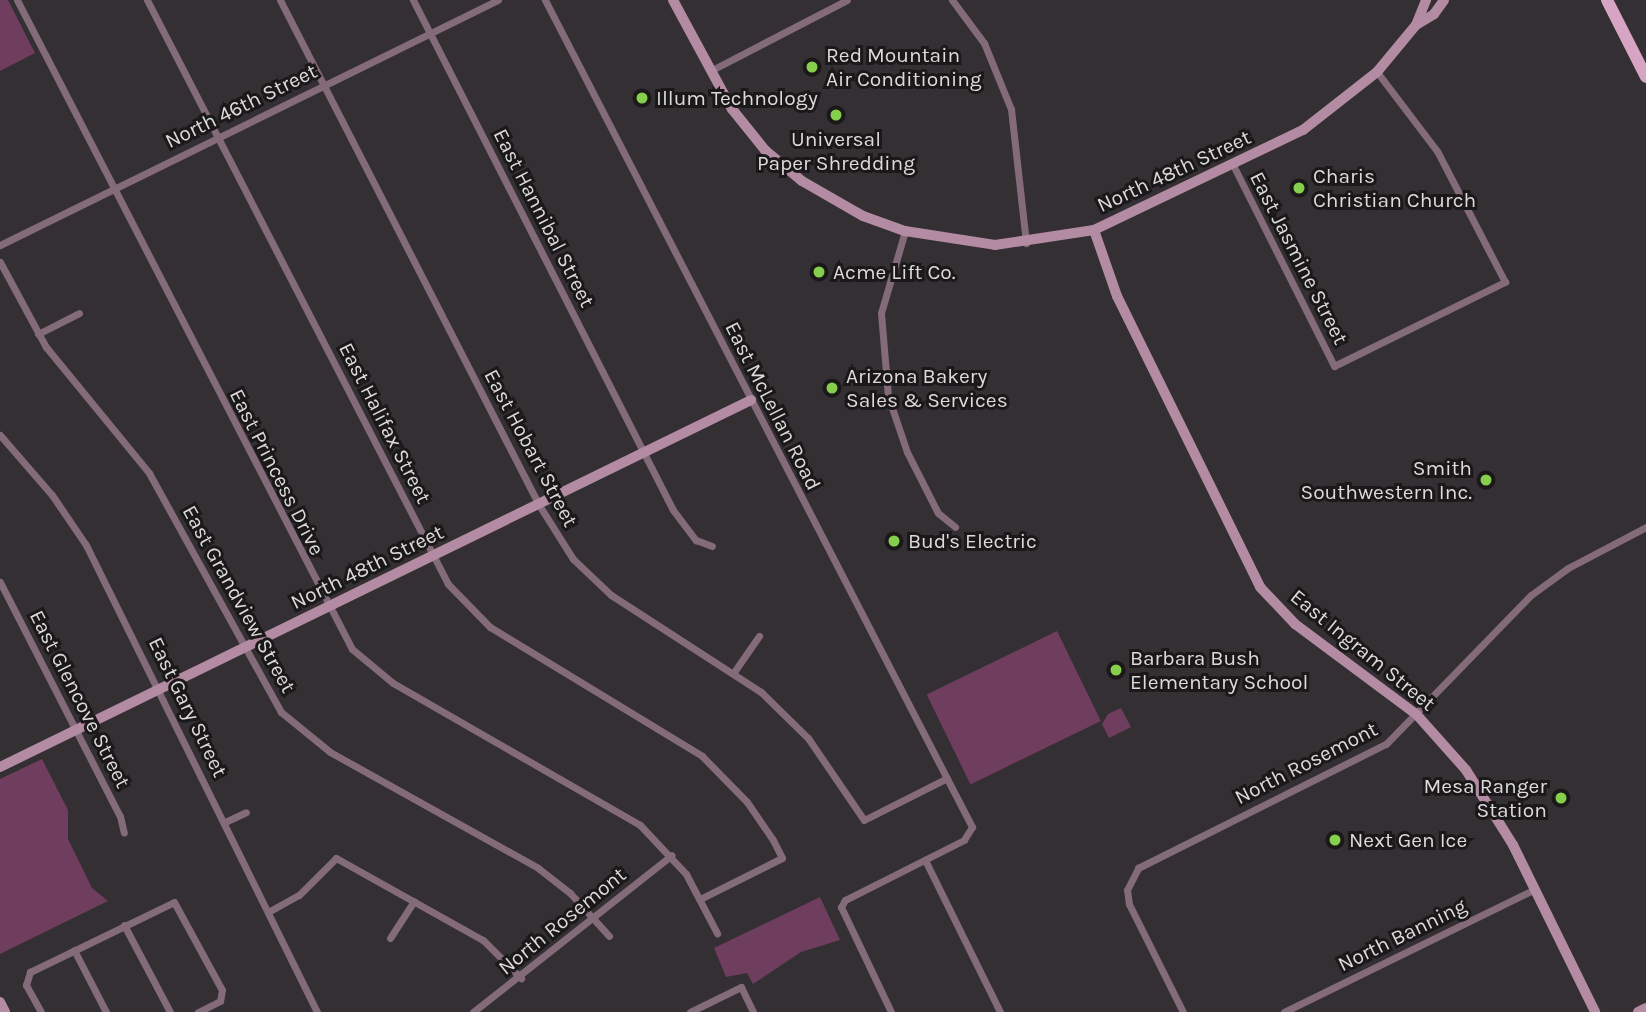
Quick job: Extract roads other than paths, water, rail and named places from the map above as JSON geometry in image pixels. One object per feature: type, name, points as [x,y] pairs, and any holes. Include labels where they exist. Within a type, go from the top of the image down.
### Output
[{"type":"main road","points":[[1607,0],[1646,77]]},
{"type":"street","name":"East Princess Drive","points":[[17,0],[328,608],[367,665],[627,815],[672,855],[700,899],[717,933]]},
{"type":"street","name":"East Halifax Street","points":[[147,0],[448,584],[484,622],[702,756],[747,802],[782,858],[700,899]]},
{"type":"street","name":"East Hobart Street","points":[[280,0],[539,505],[573,559],[611,595],[734,672],[808,738],[864,820],[947,778]]},
{"type":"street","name":"East Hannibal Street","points":[[413,0],[685,530],[712,547]]},
{"type":"street","name":"North 46th Street","points":[[0,245],[498,0]]},
{"type":"street","name":"East McLellan Road","points":[[545,0],[972,827],[964,840],[925,860]]},
{"type":"street","name":"North 48th Street","points":[[673,0],[709,71],[732,109],[781,165],[823,196],[905,231],[954,242],[1026,243],[1094,230],[1317,122],[1377,72],[1416,25],[1444,0]]},
{"type":"street","points":[[709,71],[847,0]]},
{"type":"street","points":[[952,0],[984,43],[1011,109],[1026,243]]},
{"type":"street","name":"North 48th Street","points":[[1416,25],[1426,0]]},
{"type":"street","name":"East Jasmine Street","points":[[1233,165],[1335,366],[1505,282],[1428,136],[1377,72]]},
{"type":"street","name":"East Ingram Street","points":[[1094,230],[1121,303],[1260,587],[1295,624],[1417,715],[1483,793],[1535,889],[1595,1012]]},
{"type":"street","points":[[905,231],[881,313],[888,396],[907,452],[938,513],[955,527]]},
{"type":"street","name":"East Grandview Street","points":[[0,262],[38,334],[149,473],[242,649],[281,712],[319,745],[538,869],[594,918],[609,936]]},
{"type":"street","points":[[38,334],[79,313]]},
{"type":"street","name":"North 48th Street","points":[[0,767],[751,400]]},
{"type":"street","name":"East Gary Street","points":[[0,435],[52,495],[86,545],[317,1012]]},
{"type":"street","name":"North Rosemont","points":[[1183,1012],[1129,904],[1130,879],[1149,862],[1386,744],[1531,595],[1567,568],[1646,527]]},
{"type":"street","name":"East Glencove Street","points":[[0,582],[76,731],[124,833]]},
{"type":"street","points":[[734,672],[759,636]]},
{"type":"street","points":[[225,822],[246,811]]},
{"type":"street","name":"North Rosemont","points":[[473,1012],[521,978],[672,855]]},
{"type":"street","points":[[268,912],[299,895],[336,858],[490,945],[521,978]]},
{"type":"street","points":[[891,1012],[841,907],[845,900],[925,860],[1000,1012]]},
{"type":"street","name":"North Banning","points":[[1284,1012],[1535,889]]},
{"type":"street","points":[[390,938],[414,901]]},
{"type":"street","points":[[41,1012],[26,978],[30,972],[169,903],[179,905],[222,990],[220,1001],[198,1012]]},
{"type":"street","points":[[124,925],[170,1012]]},
{"type":"street","points":[[74,950],[106,1012]]},
{"type":"street","points":[[690,1012],[741,987],[753,1012]]},
{"type":"street","points":[[0,1002],[5,1012]]},
{"type":"street","points":[[1638,1012],[1646,1008]]},
{"type":"place","name":"Red Mountain Air Conditioning","points":[[812,67]]},
{"type":"place","name":"Illum Technology","points":[[642,98]]},
{"type":"place","name":"Universal Paper Shredding","points":[[836,115]]},
{"type":"place","name":"Charis Christian Church","points":[[1299,188]]},
{"type":"place","name":"Acme Lift Co.","points":[[819,272]]},
{"type":"place","name":"Arizona Bakery Sales & Services","points":[[832,388]]},
{"type":"place","name":"Smith Southwestern Inc.","points":[[1486,480]]},
{"type":"place","name":"Bud's Electric","points":[[894,541]]},
{"type":"place","name":"Barbara Bush Elementary School","points":[[1116,670]]},
{"type":"place","name":"Mesa Ranger Station","points":[[1561,798]]},
{"type":"place","name":"Next Gen Ice","points":[[1335,840]]}]
